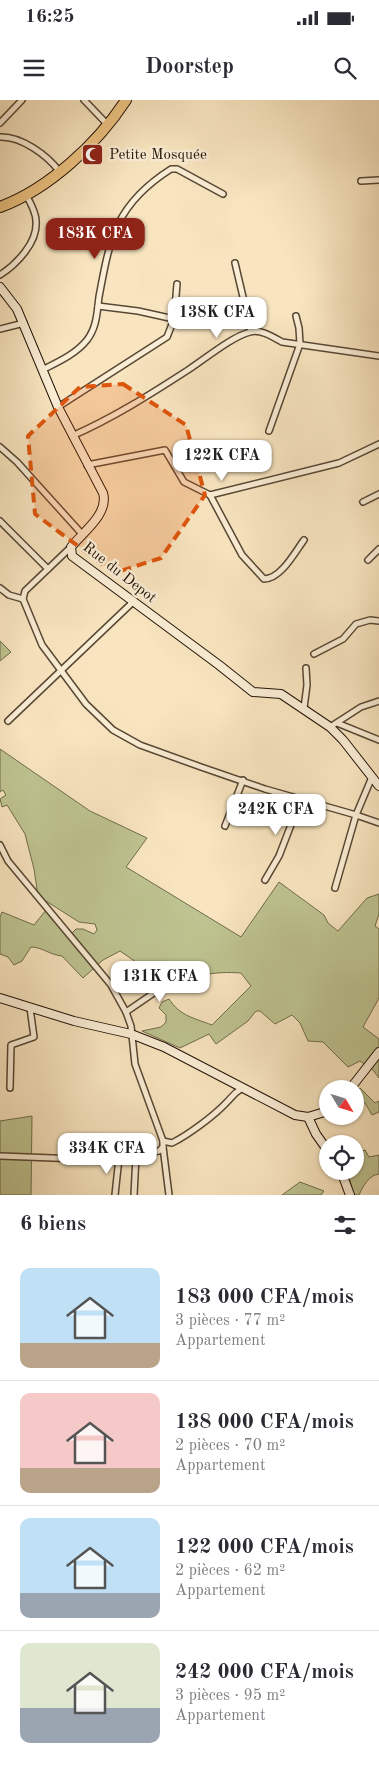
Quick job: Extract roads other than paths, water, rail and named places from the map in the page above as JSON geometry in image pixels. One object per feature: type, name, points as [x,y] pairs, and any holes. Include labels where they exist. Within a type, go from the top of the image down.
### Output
[{"type":"highway","points":[[105,123],[118,100]]},
{"type":"highway","points":[[0,207],[26,194],[58,169],[126,100]]},
{"type":"highway","points":[[0,200],[58,169]]},
{"type":"street","points":[[0,123],[22,100]]},
{"type":"street","points":[[84,100],[105,123]]},
{"type":"street","points":[[0,137],[17,140],[44,154],[58,169]]},
{"type":"street","points":[[42,370],[63,359],[86,341],[97,320],[106,258],[116,225],[127,206],[138,195],[171,169],[177,169],[223,194]]},
{"type":"street","points":[[361,181],[379,180]]},
{"type":"street","points":[[0,275],[18,261],[33,237],[36,220],[26,194]]},
{"type":"street","points":[[236,263],[252,332]]},
{"type":"street","points":[[58,407],[163,341],[171,331],[174,319],[177,284]]},
{"type":"street","name":"Rue du Depot","points":[[0,287],[17,309],[58,407],[103,493],[104,504],[71,547],[72,556],[252,692],[281,694],[333,725],[379,786]]},
{"type":"street","points":[[98,306],[138,311],[174,319]]},
{"type":"street","points":[[269,431],[300,344],[296,316]]},
{"type":"street","points":[[0,329],[24,323]]},
{"type":"street","points":[[72,436],[108,419],[163,387],[233,340],[252,332],[269,334],[282,342],[379,356]]},
{"type":"street","points":[[210,495],[339,463],[379,444]]},
{"type":"street","points":[[0,447],[17,462],[82,534]]},
{"type":"street","points":[[87,465],[165,450],[184,482],[210,495],[242,555],[264,579],[275,574],[286,565],[304,540]]},
{"type":"street","points":[[363,502],[379,494]]},
{"type":"street","points":[[0,521],[48,569]]},
{"type":"street","points":[[71,547],[25,591],[23,599],[42,645],[86,704],[113,730],[140,744],[243,780],[379,823]]},
{"type":"street","points":[[368,560],[379,549]]},
{"type":"street","points":[[0,588],[9,595],[23,599]]},
{"type":"street","points":[[8,721],[134,601]]},
{"type":"street","points":[[314,654],[344,639],[356,624],[370,620],[379,621]]},
{"type":"street","points":[[304,708],[307,684],[306,668]]},
{"type":"street","points":[[333,725],[361,707],[379,701]]},
{"type":"street","points":[[333,725],[379,740]]},
{"type":"street","points":[[336,888],[356,815],[372,777]]},
{"type":"street","points":[[226,826],[243,780]]},
{"type":"street","points":[[265,880],[279,856],[301,799]]},
{"type":"street","points":[[0,846],[8,861],[111,985],[126,1012],[131,1026],[136,1064],[163,1144],[169,1195]]},
{"type":"street","points":[[126,1012],[180,975]]},
{"type":"street","points":[[0,998],[30,1008],[131,1034],[164,1047],[241,1089],[295,1115],[308,1117],[319,1114]]},
{"type":"street","points":[[10,1088],[11,1045],[34,1037],[30,1008]]},
{"type":"street","points":[[357,1080],[379,1052]]},
{"type":"street","points":[[163,1144],[172,1143],[191,1133],[226,1103],[232,1094],[241,1089]]},
{"type":"street","points":[[308,1117],[319,1138]]},
{"type":"street","points":[[0,1156],[76,1160],[119,1158],[159,1151],[163,1144]]},
{"type":"street","points":[[134,1195],[136,1156]]},
{"type":"street","points":[[115,1195],[119,1158]]},
{"type":"street","points":[[344,1180],[350,1195]]},
{"type":"place","name":"Petite Mosquée","points":[[93,154]]}]
